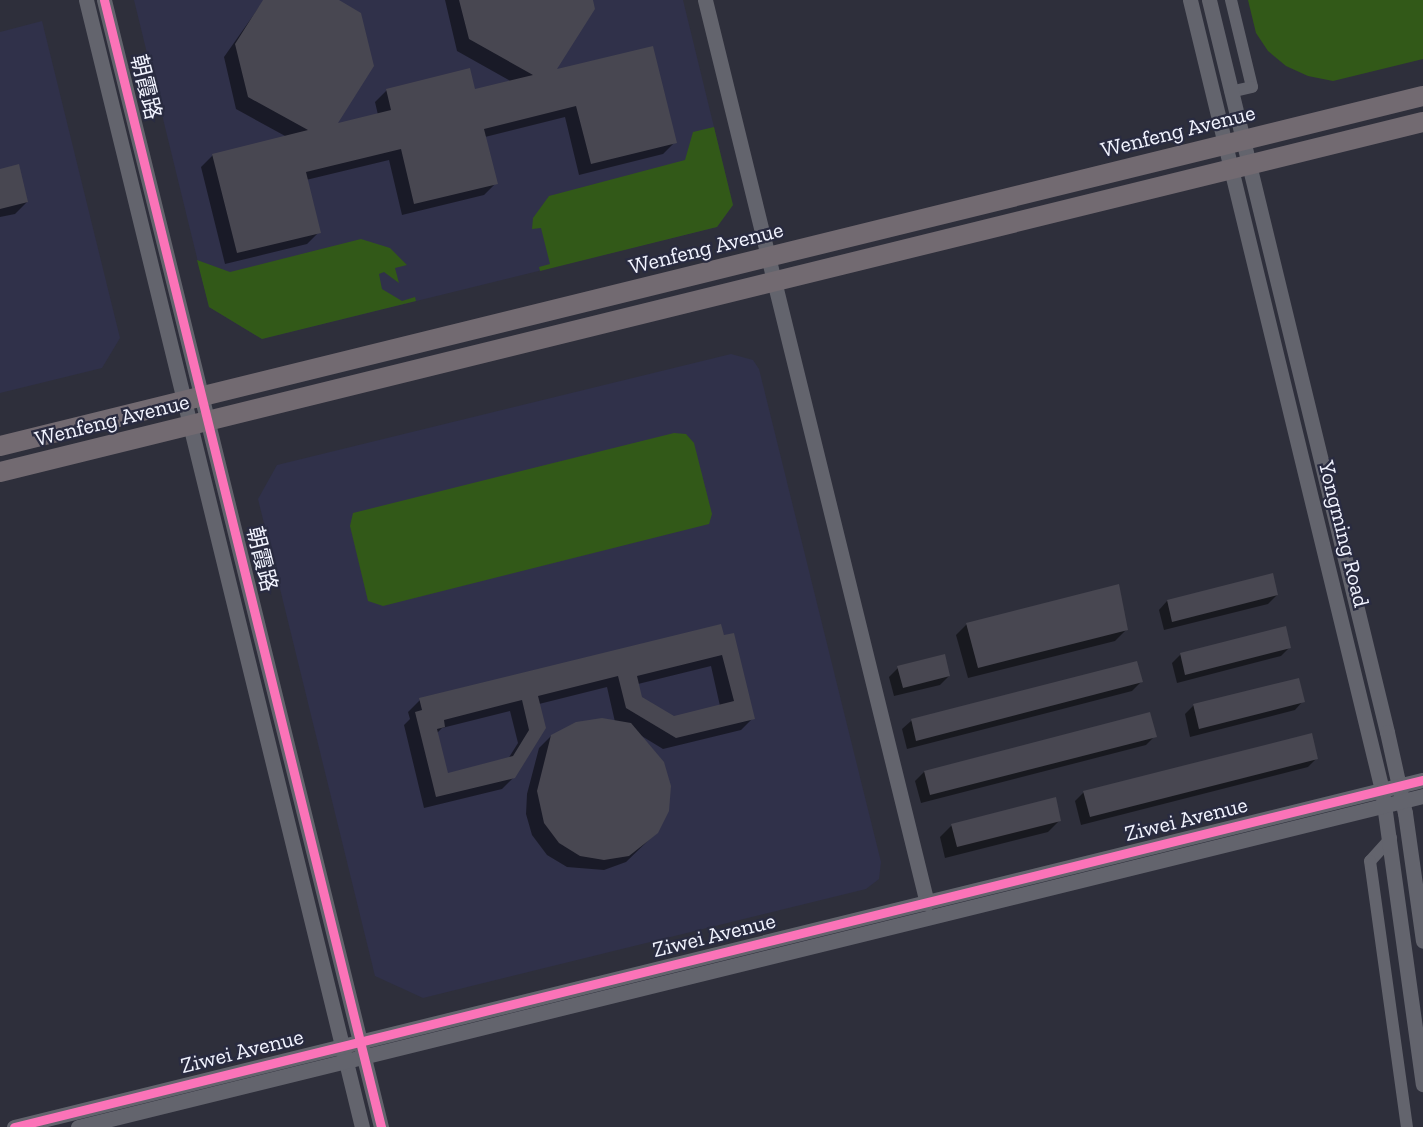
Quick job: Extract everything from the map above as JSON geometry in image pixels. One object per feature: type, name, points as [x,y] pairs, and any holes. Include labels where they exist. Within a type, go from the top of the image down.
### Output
[{"type":"main road","name":"Wenfeng Avenue","points":[[0,446],[1423,96]]},
{"type":"main road","name":"Wenfeng Avenue","points":[[0,472],[1423,122]]},
{"type":"street","name":"朝霞路","points":[[86,0],[193,399]]},
{"type":"street","name":"朝霞路","points":[[105,0],[193,399],[362,1127]]},
{"type":"street","points":[[705,0],[927,903]]},
{"type":"street","name":"Yongming Road","points":[[1190,0],[1234,142],[1383,798],[1391,838],[1423,1084]]},
{"type":"street","name":"Yongming Road","points":[[1209,0],[1231,92],[1234,142]]},
{"type":"street","points":[[1231,0],[1252,87],[1231,92]]},
{"type":"street","name":"Yongming Road","points":[[1240,167],[1401,794],[1423,941]]},
{"type":"street","name":"朝霞路","points":[[199,424],[381,1127]]},
{"type":"street","name":"Ziwei Avenue","points":[[1401,794],[1423,780]]},
{"type":"street","name":"Ziwei Avenue","points":[[362,1050],[927,903],[1401,794],[1423,796]]},
{"type":"street","name":"Ziwei Avenue","points":[[14,1127],[362,1050],[1383,798]]},
{"type":"street","points":[[1391,838],[1370,861],[1407,1127]]},
{"type":"street","name":"Ziwei Avenue","points":[[78,1127],[344,1054]]},
{"type":"shaded area","points":[[134,0],[683,0],[733,205],[717,227],[262,339],[209,307]]},
{"type":"shaded area","points":[[42,21],[120,338],[102,368],[0,393],[0,32]]},
{"type":"shaded area","points":[[731,354],[753,360],[759,369],[881,862],[879,879],[866,889],[423,998],[375,976],[258,499],[277,465]]},
{"type":"green space","points":[[1248,0],[1423,0],[1423,59],[1333,81],[1308,76],[1286,66],[1268,51],[1256,33]]},
{"type":"green space","points":[[714,127],[733,205],[717,227],[540,271],[539,267],[550,264],[541,228],[532,229],[533,218],[549,196],[685,160],[693,132]]},
{"type":"green space","points":[[361,239],[390,248],[407,265],[395,268],[399,283],[384,272],[379,274],[382,289],[402,301],[415,297],[416,301],[262,339],[209,307],[197,260],[230,272]]},
{"type":"green space","points":[[674,433],[686,434],[694,443],[712,514],[709,524],[383,606],[368,601],[350,526],[353,513]]},
{"type":"building","points":[[263,0],[339,0],[361,13],[374,66],[338,123],[391,110],[386,89],[470,68],[475,89],[533,75],[469,39],[459,0],[593,0],[595,9],[557,69],[653,46],[677,143],[591,164],[576,106],[484,129],[498,184],[414,204],[401,149],[306,172],[321,233],[237,253],[212,154],[308,130],[248,97],[235,44]]},
{"type":"building","points":[[19,164],[28,202],[0,209],[0,169]]},
{"type":"building","points":[[1273,573],[1278,595],[1172,622],[1167,600]]},
{"type":"building","points":[[1119,584],[1128,630],[978,668],[966,623]]},
{"type":"building","points":[[721,624],[724,635],[734,633],[755,719],[676,738],[626,708],[618,676],[538,696],[546,728],[515,778],[436,797],[415,712],[422,710],[419,698]],"holes":[[[722,655],[734,701],[674,716],[642,697],[637,676]],[[522,700],[529,730],[513,756],[448,773],[437,729],[445,727],[444,720]]]},
{"type":"building","points":[[1286,626],[1291,648],[1185,675],[1180,653]]},
{"type":"building","points":[[945,654],[950,676],[903,688],[897,666]]},
{"type":"building","points":[[1137,661],[1143,682],[916,741],[911,719]]},
{"type":"building","points":[[1299,678],[1305,702],[1199,729],[1193,704]]},
{"type":"building","points":[[1150,712],[1157,737],[930,795],[924,771]]},
{"type":"building","points":[[602,718],[631,723],[664,762],[671,786],[669,811],[658,833],[629,856],[604,860],[580,856],[559,843],[544,823],[537,791],[551,735],[576,722]]},
{"type":"building","points":[[1312,733],[1318,759],[1090,817],[1083,791]]},
{"type":"building","points":[[1056,797],[1061,821],[957,847],[951,824]]},
{"type":"cycle path","points":[[104,0],[381,1127]]},
{"type":"cycle path","points":[[14,1127],[1423,780]]}]
